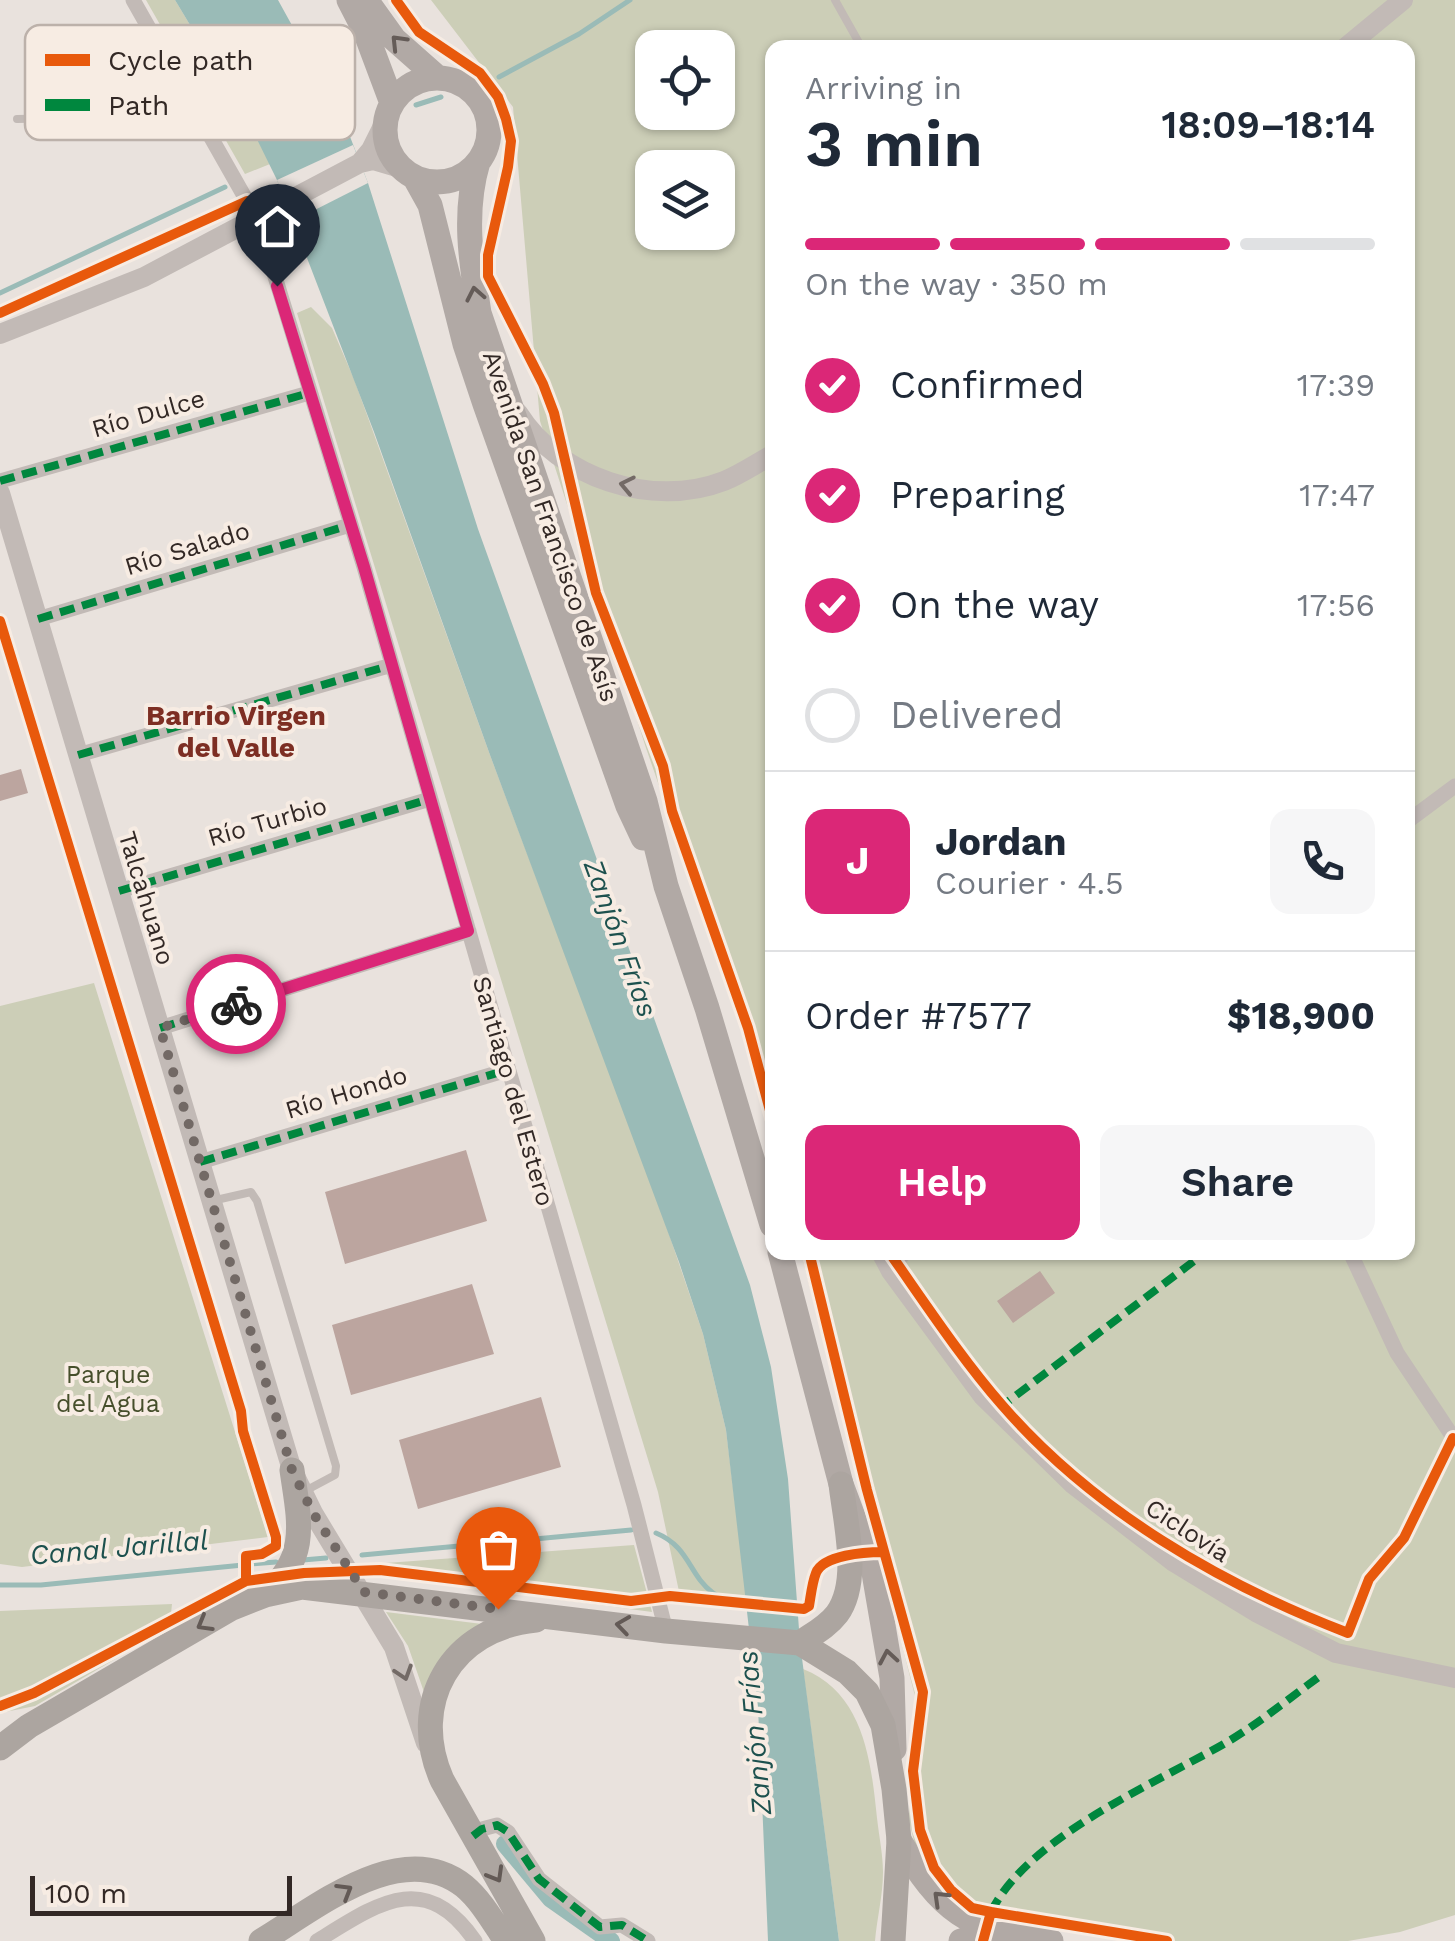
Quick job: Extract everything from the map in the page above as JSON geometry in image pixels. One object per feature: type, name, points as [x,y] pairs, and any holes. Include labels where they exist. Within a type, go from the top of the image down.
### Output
[{"type":"highway","points":[[265,1594],[284,1575],[298,1544],[297,1481]]},
{"type":"highway","points":[[800,1643],[828,1625],[840,1610],[847,1588],[849,1557],[841,1484]]},
{"type":"highway","points":[[0,1748],[29,1726],[232,1608],[265,1594],[302,1587],[666,1631],[800,1643],[848,1672],[867,1692],[883,1725],[899,1840],[892,1941]]},
{"type":"highway","points":[[533,1941],[433,1758],[428,1724],[438,1684],[455,1658],[480,1639],[510,1624],[566,1618]]},
{"type":"highway","points":[[261,1941],[367,1878],[410,1868],[446,1875],[465,1887],[506,1941]]},
{"type":"main road","points":[[349,0],[365,31],[389,111],[385,137],[408,173],[446,182],[466,174],[478,162],[489,131],[487,115],[468,88],[454,80],[420,80],[404,89],[389,111]]},
{"type":"main road","points":[[366,0],[394,38],[437,78]]},
{"type":"main road","name":"Avenida San Francisco de Asís","points":[[478,162],[470,199],[470,263],[479,313],[645,801],[666,886],[708,1008],[765,1200]]},
{"type":"main road","name":"Avenida San Francisco de Asís","points":[[408,173],[430,205],[465,344],[498,440],[628,806],[666,886]]},
{"type":"main road","points":[[782,1260],[841,1484],[874,1572],[892,1678],[894,1790]]},
{"type":"main road","points":[[899,1840],[936,1897],[958,1915],[1000,1933],[1050,1941]]},
{"type":"main road","points":[[961,1941],[1000,1933]]},
{"type":"street","name":"Santiago del Estero","points":[[133,0],[147,25]]},
{"type":"street","points":[[1355,40],[1403,0]]},
{"type":"street","points":[[360,163],[371,150],[389,111]]},
{"type":"street","name":"Santiago del Estero","points":[[212,140],[254,217],[350,525],[634,1505],[666,1631]]},
{"type":"street","points":[[0,334],[144,277],[360,163],[374,160],[408,173]]},
{"type":"street","name":"Río Dulce","points":[[0,482],[309,393]]},
{"type":"street","points":[[506,395],[530,433],[564,461],[623,486],[690,488],[723,481],[765,459]]},
{"type":"street","name":"Talcahuano","points":[[0,493],[297,1481],[364,1592]]},
{"type":"street","name":"Río Salado","points":[[38,619],[350,525]]},
{"type":"street","points":[[78,755],[392,666]]},
{"type":"street","points":[[1415,815],[1455,786]]},
{"type":"street","name":"Río Turbio","points":[[119,890],[430,798]]},
{"type":"street","points":[[160,1028],[468,931]]},
{"type":"street","name":"Río Hondo","points":[[200,1162],[508,1070]]},
{"type":"street","points":[[1354,1260],[1397,1353],[1455,1440]]},
{"type":"street","points":[[886,1262],[984,1396],[1073,1484],[1174,1562],[1256,1612],[1336,1653],[1455,1678]]},
{"type":"street","points":[[364,1592],[402,1664],[433,1758]]},
{"type":"street","points":[[473,1836],[498,1825],[508,1832],[539,1879],[600,1927],[622,1925],[648,1941]]},
{"type":"street","points":[[317,1941],[358,1916],[402,1899],[433,1901],[459,1918],[474,1941]]},
{"type":"lane","points":[[835,0],[858,40]]},
{"type":"lane","points":[[18,119],[25,119]]},
{"type":"lane","points":[[211,1200],[251,1192],[257,1200],[336,1466],[335,1476],[297,1481]]},
{"type":"green space","points":[[146,0],[175,0],[190,25],[160,25]]},
{"type":"green space","points":[[431,0],[1455,0],[1455,1915],[1400,1932],[1348,1941],[1158,1941],[956,1906],[918,1857],[909,1821],[915,1696],[803,1260],[1415,1260],[1415,40],[765,40],[765,1115],[744,1031],[646,748],[540,421],[513,107]]},
{"type":"green space","points":[[226,140],[258,140],[270,164],[245,174]]},
{"type":"green space","points":[[311,307],[332,328],[354,379],[654,1190],[703,1334],[726,1430],[748,1609],[681,1601],[658,1492],[297,313]]},
{"type":"green space","name":"Parque del Agua","points":[[94,983],[268,1537],[22,1567],[0,1564],[0,1006]]},
{"type":"green space","points":[[634,1545],[652,1612],[369,1574],[372,1564]]},
{"type":"green space","points":[[172,1604],[170,1623],[153,1637],[35,1706],[0,1713],[0,1611]]},
{"type":"green space","points":[[386,1612],[482,1624],[444,1654],[424,1692],[408,1646]]},
{"type":"green space","points":[[803,1669],[839,1694],[852,1712],[867,1752],[883,1866],[875,1941],[839,1941]]},
{"type":"water","points":[[175,0],[278,0],[292,25],[190,25]]},
{"type":"water","name":"Zanjón Frías","points":[[257,140],[351,140],[478,529],[750,1285],[771,1367],[788,1479],[800,1643],[839,1941],[768,1941],[758,1707],[726,1430],[703,1334],[374,432],[277,180]]},
{"type":"pier","points":[[353,145],[368,183],[293,221],[277,180]]},
{"type":"building","points":[[21,769],[28,793],[0,801],[0,775]]},
{"type":"building","points":[[466,1150],[487,1221],[345,1264],[325,1192]]},
{"type":"building","points":[[1040,1271],[1055,1293],[1013,1323],[997,1301]]},
{"type":"building","points":[[472,1284],[494,1354],[351,1395],[332,1325]]},
{"type":"building","points":[[541,1397],[561,1467],[418,1509],[399,1440]]},
{"type":"waterway","points":[[499,77],[579,34],[630,0]]},
{"type":"waterway","points":[[416,105],[441,97]]},
{"type":"waterway","points":[[0,293],[225,187]]},
{"type":"waterway","points":[[362,1555],[631,1530]]},
{"type":"waterway","points":[[656,1533],[676,1546],[713,1593],[753,1607]]},
{"type":"waterway","name":"Canal Jarillal","points":[[303,1560],[326,1558]]},
{"type":"waterway","name":"Canal Jarillal","points":[[251,1564],[276,1562]]},
{"type":"waterway","name":"Canal Jarillal","points":[[0,1585],[41,1585],[243,1565]]},
{"type":"waterway","name":"Canal Jarillal","points":[[505,1844],[551,1899],[611,1941]]},
{"type":"marked path","points":[[0,481],[309,393]]},
{"type":"marked path","points":[[38,619],[350,525]]},
{"type":"marked path","points":[[78,755],[392,665]]},
{"type":"marked path","points":[[119,891],[430,799]]},
{"type":"marked path","points":[[160,1028],[469,931]]},
{"type":"marked path","points":[[200,1162],[507,1070]]},
{"type":"marked path","points":[[998,1409],[1195,1260]]},
{"type":"marked path","points":[[991,1912],[1009,1884],[1064,1835],[1229,1741],[1323,1674]]},
{"type":"marked path","points":[[473,1836],[497,1825],[508,1832],[539,1879],[600,1927],[622,1925],[648,1941]]},
{"type":"cycle path","points":[[396,0],[419,32],[480,73],[498,97],[506,119],[511,141],[488,255],[488,276],[554,413],[596,593],[663,766],[672,811],[748,1028],[765,1092]]},
{"type":"cycle path","points":[[0,313],[247,201]]},
{"type":"cycle path","points":[[0,621],[276,1537],[276,1546],[262,1554],[246,1556],[246,1581]]},
{"type":"cycle path","points":[[811,1260],[867,1490],[923,1692],[913,1771],[920,1830],[934,1868],[951,1890],[972,1908],[991,1912]]},
{"type":"cycle path","name":"Ciclovía","points":[[895,1260],[987,1387],[1076,1478],[1161,1540],[1206,1567],[1348,1633],[1369,1579],[1404,1538],[1453,1438]]},
{"type":"cycle path","points":[[0,1706],[34,1693],[246,1581],[304,1573],[380,1570],[631,1601],[670,1596],[804,1609],[809,1606],[820,1567],[845,1556],[883,1552]]},
{"type":"cycle path","points":[[983,1941],[991,1912],[1167,1941]]},
{"type":"way so far","points":[[236,1004],[160,1028],[292,1470],[313,1513],[364,1592],[498,1609]]},
{"type":"district","name":"Barrio Virgen del Valle","points":[[236,731]]},
{"type":"route","points":[[236,1004],[468,931],[364,567],[277,286]]}]
